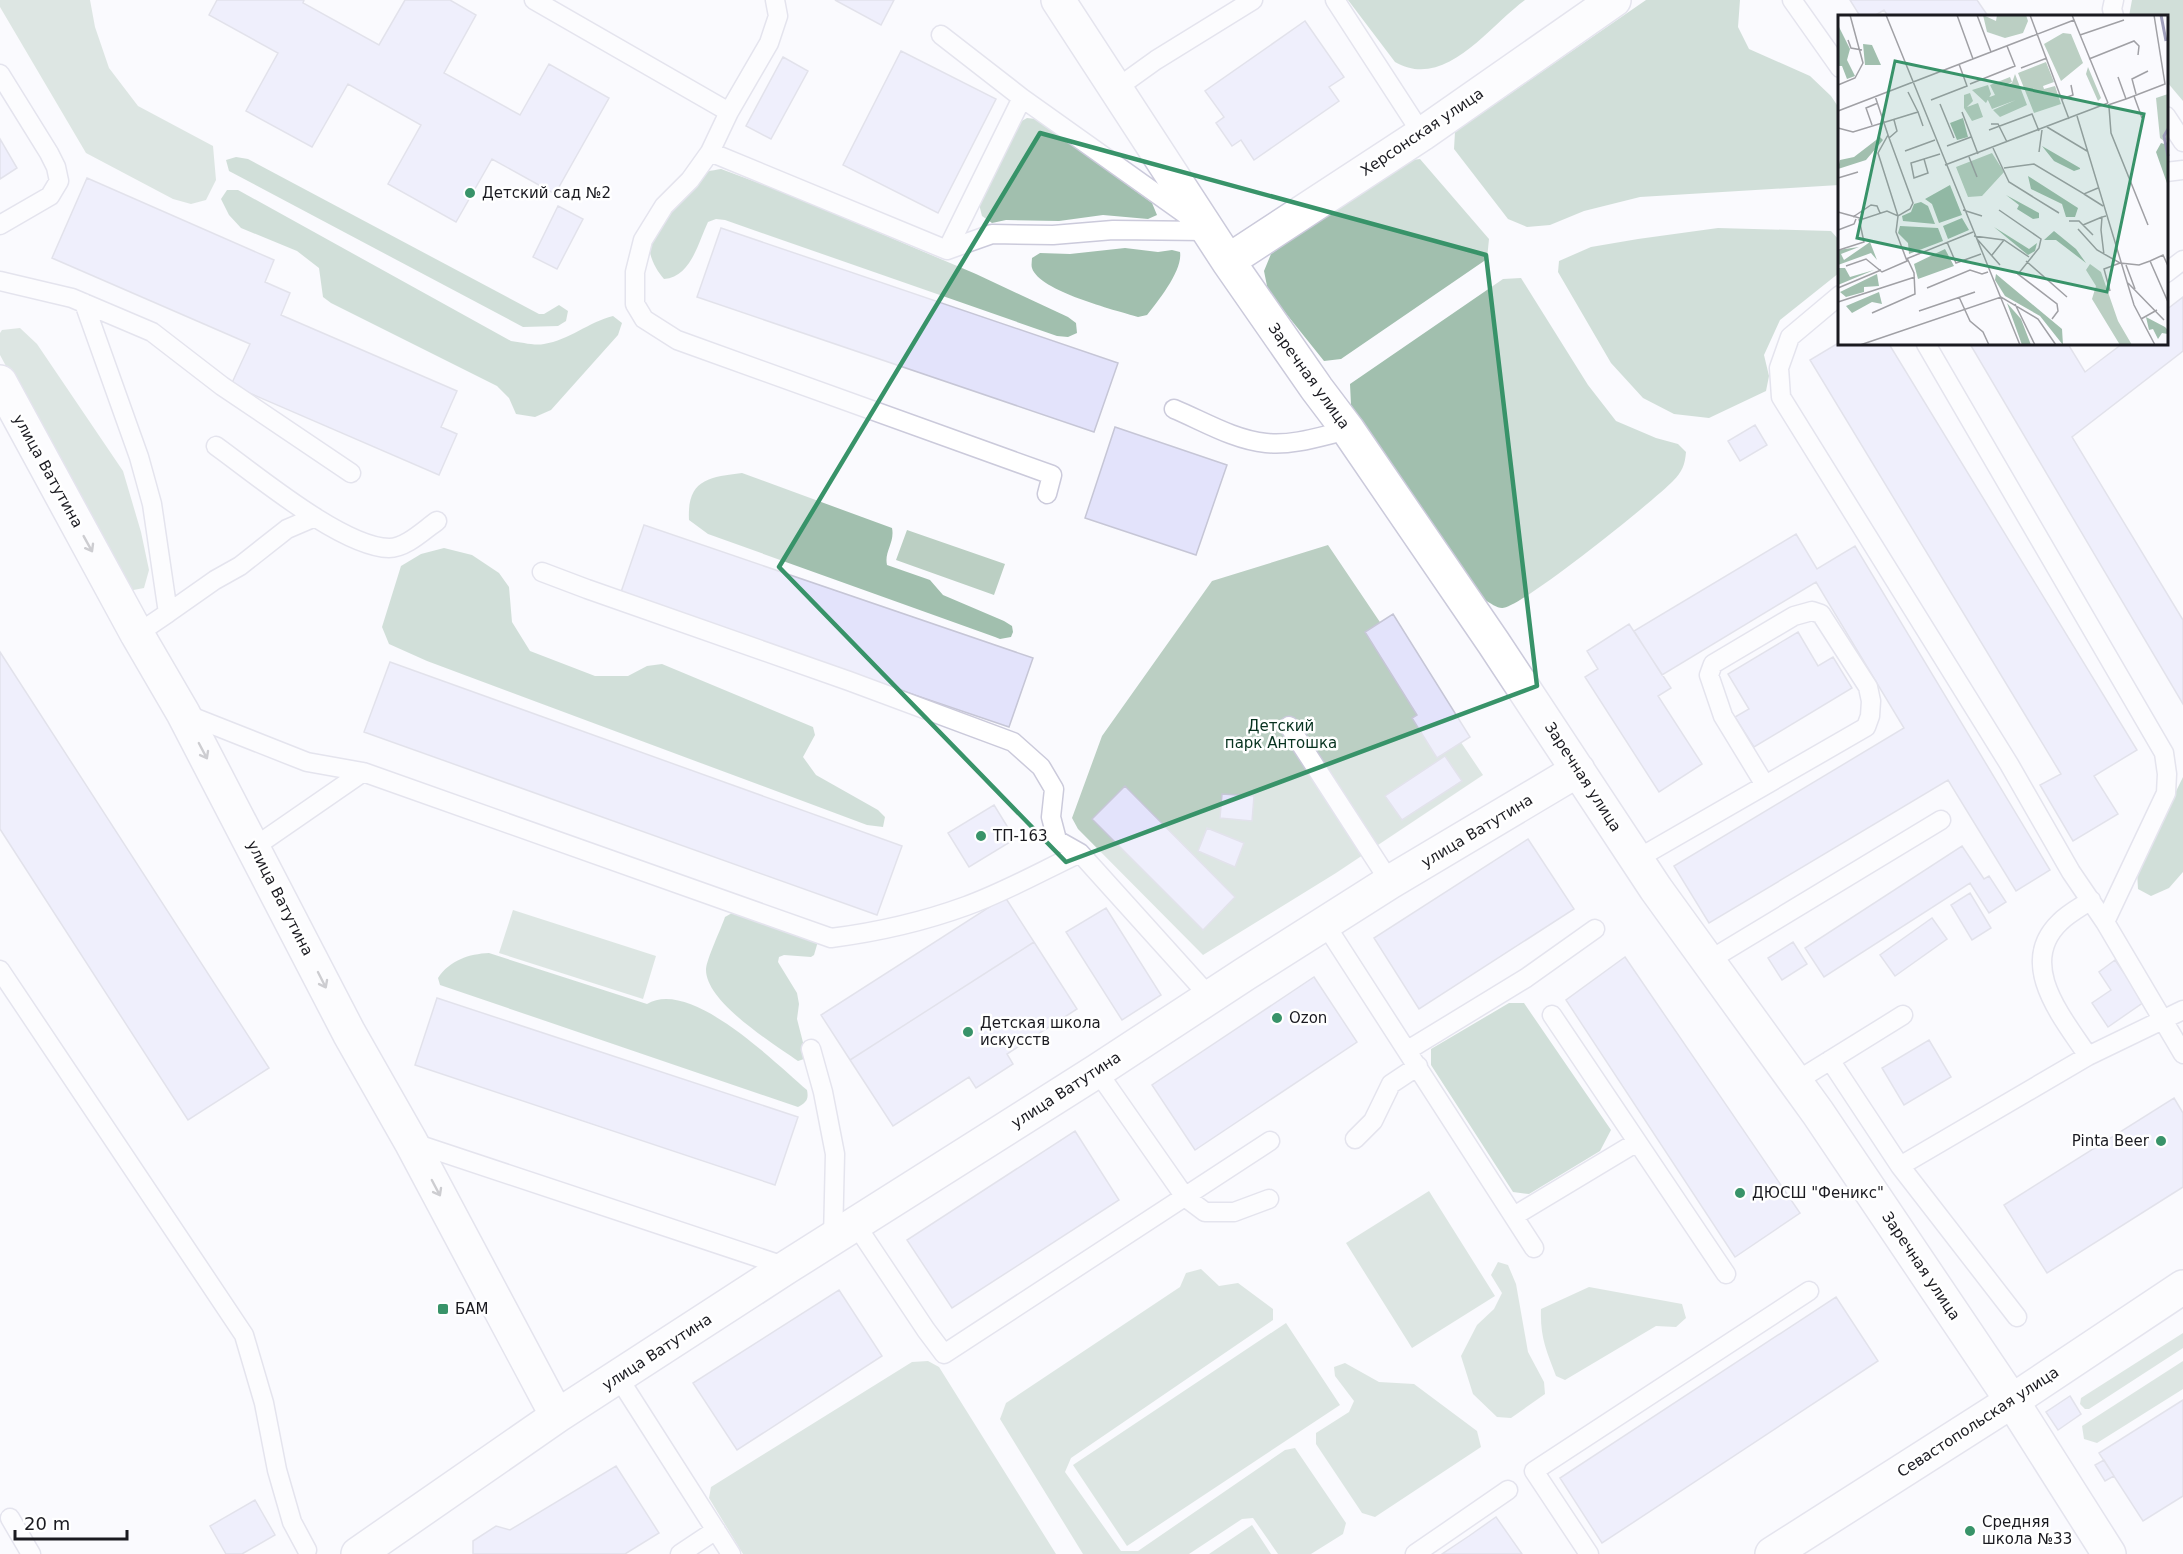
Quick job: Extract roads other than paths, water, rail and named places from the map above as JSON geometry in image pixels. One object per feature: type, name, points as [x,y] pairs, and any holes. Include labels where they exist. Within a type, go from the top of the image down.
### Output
[{"type":"street","name":"Заречная улица","points":[[1058,0],[1228,261],[1348,430],[1637,859],[1795,1082],[2012,1401],[2109,1554]]},
{"type":"street","name":"Херсонская улица","points":[[1228,261],[1422,134],[1614,0]]},
{"type":"street","name":"улица Ватутина","points":[[0,382],[137,634],[183,713],[350,1033],[411,1142],[557,1416]]},
{"type":"street","name":"улица Ватутина","points":[[358,1554],[557,1416],[787,1267],[1390,882],[1578,770]]},
{"type":"street","name":"Севастопольская улица","points":[[1772,1554],[2012,1401],[2183,1287]]},
{"type":"lane","points":[[534,0],[729,112]]},
{"type":"lane","points":[[775,0],[778,16],[769,43],[729,112],[710,152],[690,180],[664,206],[643,240],[635,272],[635,304],[644,319],[677,340],[1052,475],[1047,494]]},
{"type":"lane","points":[[1117,88],[1156,60],[1253,0]]},
{"type":"lane","points":[[1335,0],[1422,134]]},
{"type":"lane","points":[[1792,0],[1838,67]]},
{"type":"lane","points":[[2114,0],[2112,9],[2114,15]]},
{"type":"lane","points":[[941,35],[1022,98],[1208,231]]},
{"type":"lane","points":[[0,74],[49,153],[59,180],[50,196],[0,225]]},
{"type":"lane","points":[[947,250],[1022,98]]},
{"type":"lane","points":[[2168,119],[2183,142]]},
{"type":"lane","points":[[710,152],[947,250],[992,234],[1053,235],[1113,230],[1208,231]]},
{"type":"lane","points":[[2168,172],[2183,170]]},
{"type":"lane","points":[[2168,271],[2183,260]]},
{"type":"lane","points":[[0,281],[72,298],[152,332],[222,386],[351,473]]},
{"type":"lane","points":[[1838,296],[1790,337],[1779,368],[1781,397],[2009,764],[2071,872],[2105,922],[2183,1054]]},
{"type":"lane","points":[[84,303],[139,457],[152,504],[168,613]]},
{"type":"lane","points":[[1927,345],[2164,753],[2168,774],[2166,793],[2105,922]]},
{"type":"lane","points":[[1174,409],[1245,439],[1266,443],[1287,443],[1348,430]]},
{"type":"lane","points":[[216,446],[315,517],[358,541],[390,548],[402,544],[437,521]]},
{"type":"lane","points":[[137,634],[215,579],[240,566],[287,529],[315,517]]},
{"type":"lane","points":[[542,572],[1013,742],[1041,767],[1054,789],[1051,817],[1057,840],[1080,854],[1209,996]]},
{"type":"lane","points":[[1637,859],[1866,727],[1870,716],[1871,701],[1868,687],[1821,614],[1812,611],[1794,616],[1713,664],[1708,675],[1723,716],[1765,785]]},
{"type":"lane","points":[[183,713],[307,762],[363,772],[831,938],[902,926],[967,906],[1080,854]]},
{"type":"lane","points":[[1289,726],[1390,882]]},
{"type":"lane","points":[[254,848],[363,772]]},
{"type":"lane","points":[[1708,961],[1941,820]]},
{"type":"lane","points":[[2088,1056],[2045,987],[2042,967],[2044,946],[2060,922],[2091,900]]},
{"type":"lane","points":[[1325,924],[1534,1248]]},
{"type":"lane","points":[[1408,1050],[1526,978],[1595,929]]},
{"type":"lane","points":[[0,970],[244,1335],[264,1402],[277,1470],[292,1522],[306,1553]]},
{"type":"lane","points":[[1900,1166],[2088,1056],[2183,1010]]},
{"type":"lane","points":[[1552,1015],[1726,1274]]},
{"type":"lane","points":[[1795,1082],[1903,1015]]},
{"type":"lane","points":[[811,1049],[823,1092],[835,1154],[844,1232],[944,1354],[1270,1141]]},
{"type":"lane","points":[[1830,1060],[1900,1166],[2017,1317]]},
{"type":"lane","points":[[1355,1139],[1373,1121],[1391,1084],[1418,1066]]},
{"type":"lane","points":[[1097,1071],[1185,1197],[1205,1212],[1233,1212],[1269,1198]]},
{"type":"lane","points":[[411,1142],[787,1267]]},
{"type":"lane","points":[[1514,1216],[1637,1142]]},
{"type":"lane","points":[[1589,1554],[1534,1471],[1809,1292]]},
{"type":"lane","points":[[618,1377],[731,1554]]},
{"type":"lane","points":[[1415,1554],[1508,1490]]},
{"type":"lane","points":[[10,1518],[31,1554]]},
{"type":"lane","points":[[680,1554],[716,1530]]},
{"type":"place","name":"Детский сад №2","points":[[470,193]]},
{"type":"place","name":"ТП-163","points":[[981,836]]},
{"type":"place","name":"Ozon","points":[[1277,1018]]},
{"type":"place","name":"Детская школа искусств","points":[[968,1032]]},
{"type":"place","name":"Pinta Beer","points":[[2161,1141]]},
{"type":"place","name":"ДЮСШ \"Феникс\"","points":[[1740,1193]]},
{"type":"place","name":"БАМ","points":[[443,1309]]},
{"type":"place","name":"Средняя школа №33","points":[[1970,1531]]},
{"type":"park label","name":"Детский парк Антошка","points":[[1281,734]]}]
